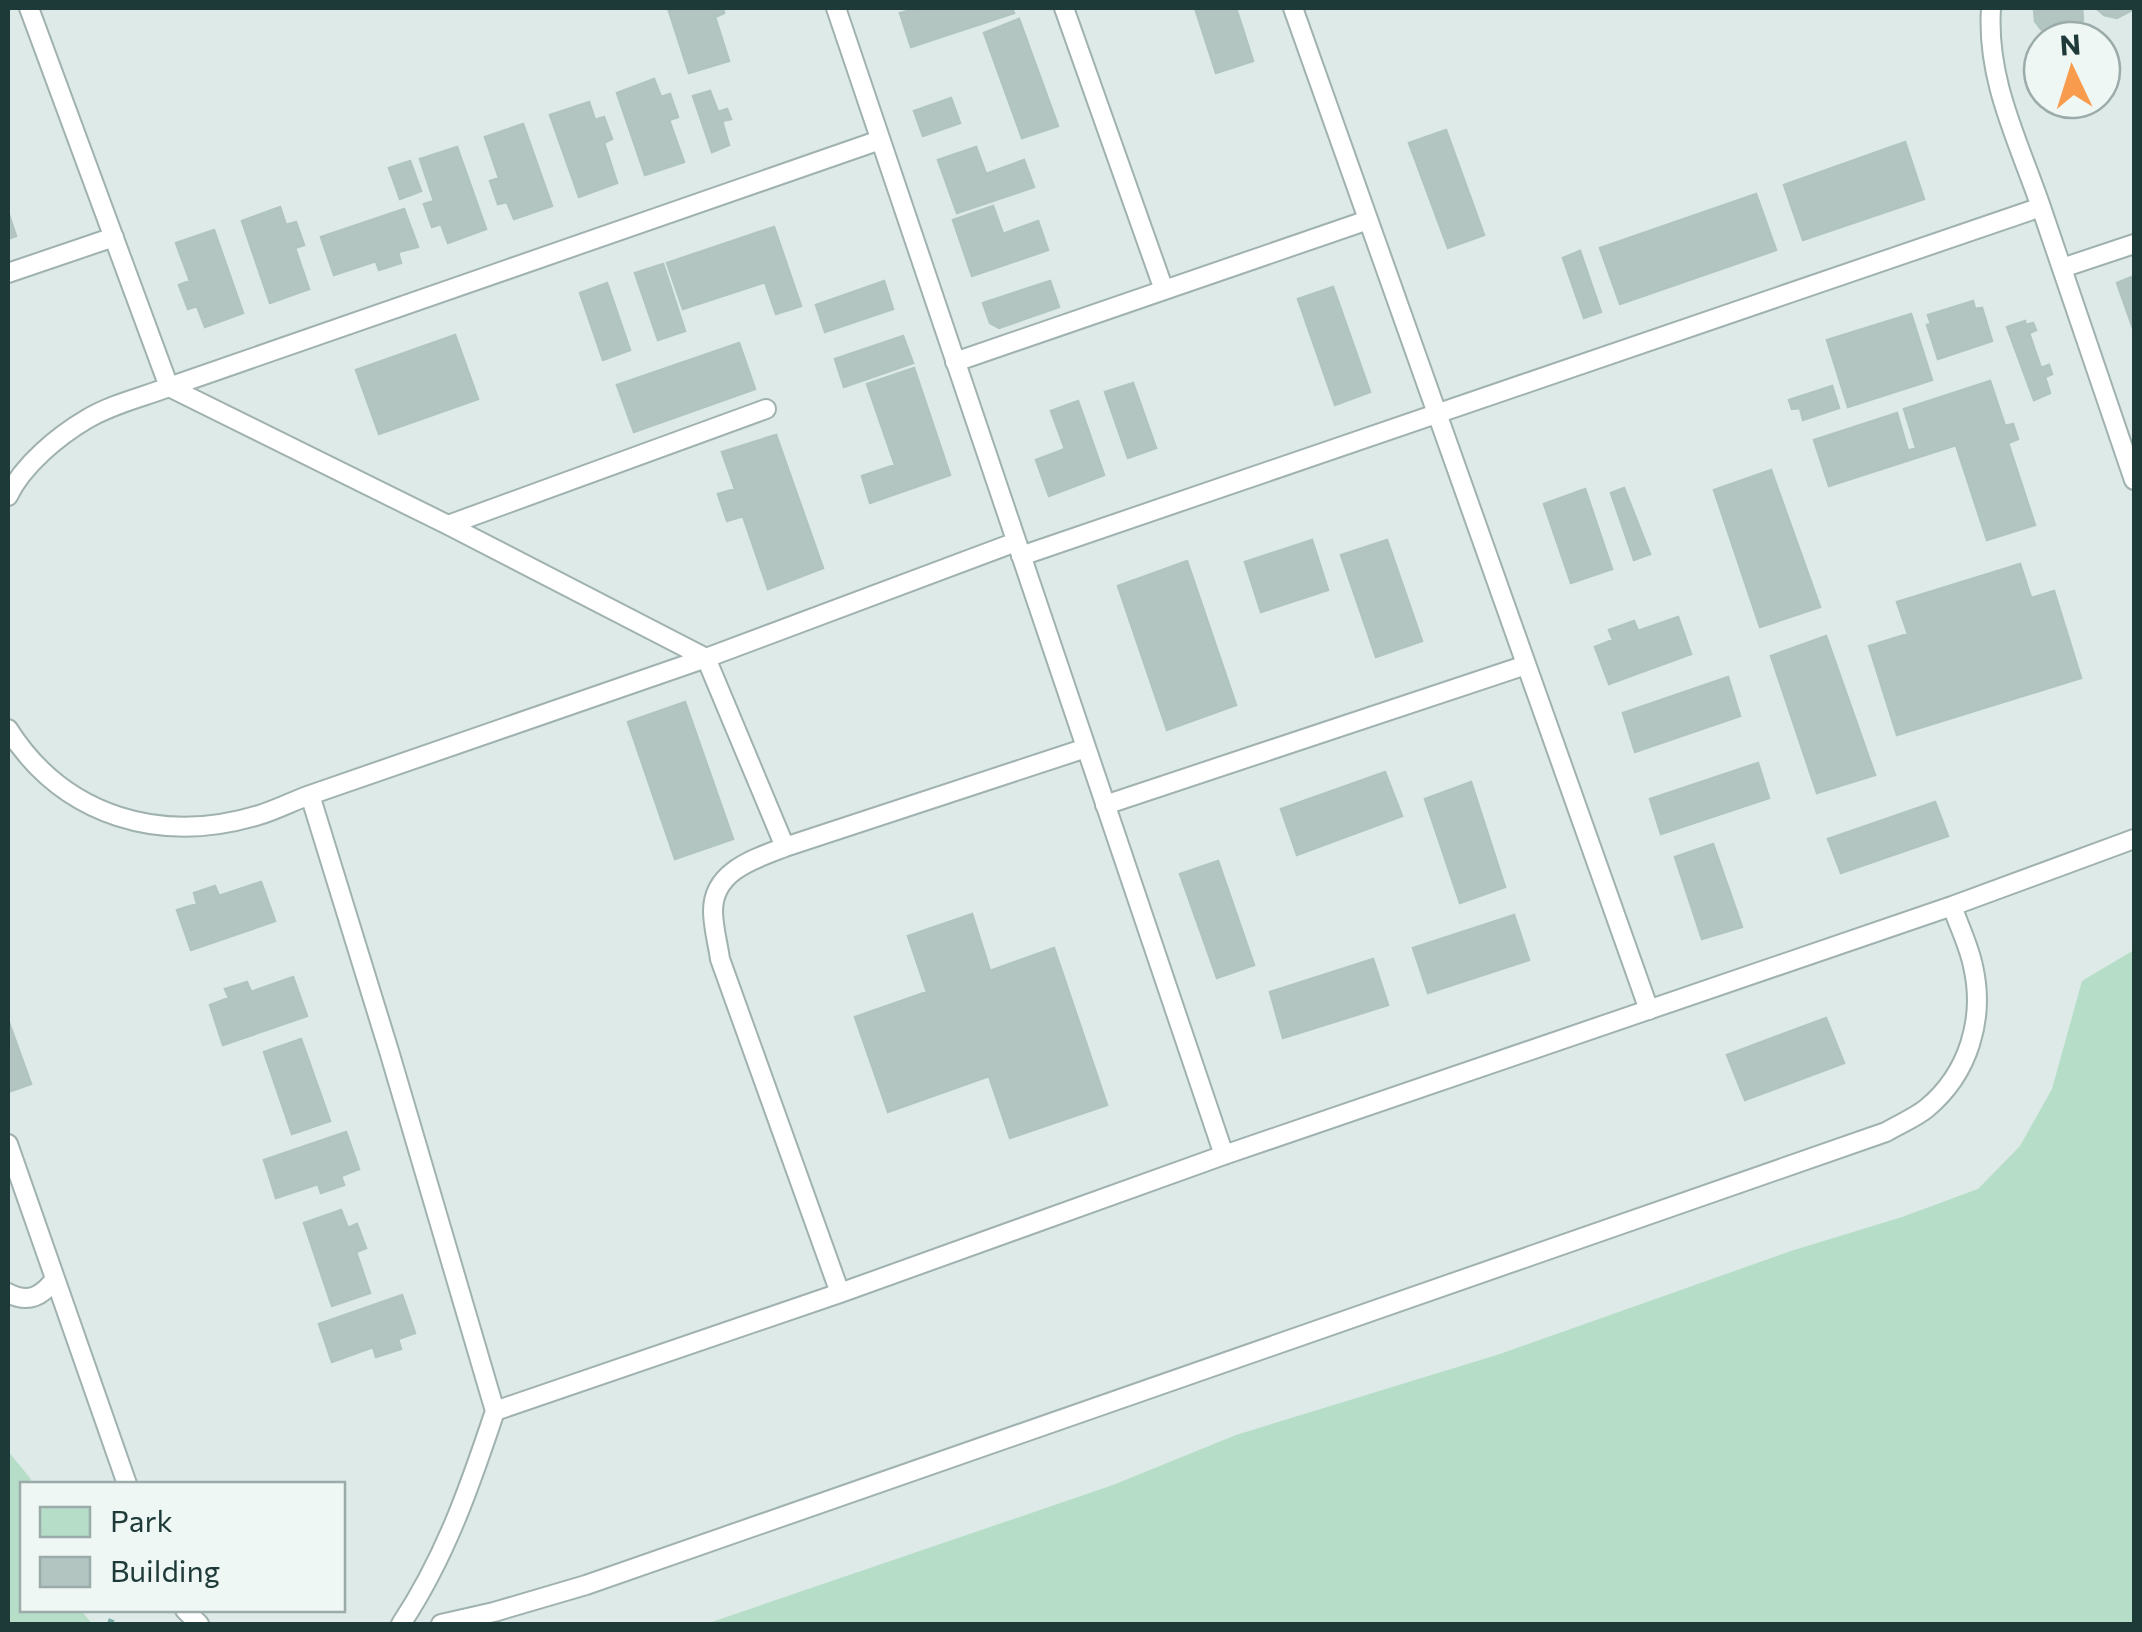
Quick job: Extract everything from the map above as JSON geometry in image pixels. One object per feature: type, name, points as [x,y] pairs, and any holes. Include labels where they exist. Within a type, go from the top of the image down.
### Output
[{"type":"lane","points":[[29,8],[169,387],[706,658],[785,846]]},
{"type":"lane","points":[[836,8],[1224,1156]]},
{"type":"lane","points":[[1064,8],[1164,290]]},
{"type":"lane","points":[[1293,8],[1648,1010]]},
{"type":"lane","points":[[1990,8],[1997,84],[2134,480]]},
{"type":"lane","points":[[8,496],[32,464],[89,418],[880,140]]},
{"type":"lane","points":[[8,729],[24,754],[53,782],[101,811],[144,824],[195,828],[259,816],[310,794],[1019,549],[1437,414],[2041,207]]},
{"type":"lane","points":[[955,362],[1368,220]]},
{"type":"lane","points":[[8,274],[114,238]]},
{"type":"lane","points":[[2062,268],[2134,244]]},
{"type":"lane","points":[[448,525],[766,409]]},
{"type":"lane","points":[[1105,805],[1526,665]]},
{"type":"lane","points":[[840,1293],[720,959],[713,913],[715,897],[722,882],[733,872],[785,846],[1086,748]]},
{"type":"lane","points":[[310,794],[495,1411],[455,1525],[423,1592],[401,1624]]},
{"type":"lane","points":[[495,1411],[1952,906],[2134,839]]},
{"type":"lane","points":[[441,1624],[586,1585],[1886,1132],[1926,1110],[1948,1087],[1971,1042],[1978,1003],[1973,964],[1952,906]]},
{"type":"lane","points":[[8,1144],[125,1482]]},
{"type":"lane","points":[[8,1293],[30,1298],[43,1294],[55,1278]]},
{"type":"green space","points":[[2134,950],[2134,1624],[706,1624],[1113,1485],[1236,1435],[1500,1354],[1978,1189],[2020,1146],[2052,1089],[2082,981]]},
{"type":"green space","points":[[8,1451],[31,1482],[20,1482],[20,1612],[83,1612],[92,1624],[8,1624]]},
{"type":"building","points":[[668,8],[723,8],[724,13],[715,17],[729,61],[689,73]]},
{"type":"building","points":[[918,8],[1012,8],[1014,13],[911,47],[900,13]]},
{"type":"building","points":[[1195,8],[1236,8],[1253,61],[1216,73]]},
{"type":"building","points":[[2034,8],[2082,8],[2083,20],[2035,20]]},
{"type":"building","points":[[2096,8],[2134,8],[2134,9],[2117,18]]},
{"type":"building","points":[[1019,19],[1058,126],[1022,138],[984,33]]},
{"type":"building","points":[[654,79],[661,97],[670,94],[678,117],[669,120],[684,162],[645,175],[617,93]]},
{"type":"building","points":[[710,91],[718,112],[727,109],[731,119],[722,121],[729,145],[712,152],[693,96]]},
{"type":"building","points":[[951,98],[960,123],[923,136],[914,111]]},
{"type":"building","points":[[589,102],[595,120],[604,117],[612,139],[604,143],[617,183],[579,197],[550,115]]},
{"type":"building","points":[[523,124],[552,206],[514,219],[507,202],[498,204],[490,181],[499,178],[485,137]]},
{"type":"building","points":[[1446,130],[1484,235],[1448,248],[1409,143]]},
{"type":"building","points":[[1905,142],[1924,199],[1803,240],[1784,185]]},
{"type":"building","points":[[457,147],[486,229],[448,243],[441,224],[432,227],[424,204],[434,201],[420,159]]},
{"type":"building","points":[[976,147],[986,174],[1024,160],[1034,187],[957,213],[938,160]]},
{"type":"building","points":[[410,161],[421,191],[400,199],[389,168]]},
{"type":"building","points":[[1756,194],[1776,250],[1620,304],[1600,248]]},
{"type":"building","points":[[993,206],[1003,234],[1038,221],[1048,250],[972,276],[953,220]]},
{"type":"building","points":[[280,207],[286,225],[296,222],[304,245],[295,248],[309,289],[270,303],[242,221]]},
{"type":"building","points":[[404,209],[418,247],[398,252],[401,263],[379,270],[376,261],[334,275],[321,237]]},
{"type":"building","points":[[8,212],[16,236],[8,239]]},
{"type":"building","points":[[774,227],[801,306],[776,314],[765,282],[683,309],[667,263]]},
{"type":"building","points":[[214,230],[243,313],[205,327],[197,306],[188,309],[179,285],[190,281],[176,243]]},
{"type":"building","points":[[1580,251],[1601,312],[1584,318],[1563,258]]},
{"type":"building","points":[[663,264],[685,331],[658,340],[635,273]]},
{"type":"building","points":[[2134,276],[2134,331],[2117,283]]},
{"type":"building","points":[[884,281],[893,309],[825,332],[816,305]]},
{"type":"building","points":[[1050,281],[1059,307],[999,328],[990,323],[983,303]]},
{"type":"building","points":[[607,283],[630,350],[603,360],[580,293]]},
{"type":"building","points":[[1333,287],[1370,392],[1335,405],[1298,299]]},
{"type":"building","points":[[1973,301],[1975,309],[1982,308],[1992,341],[1938,359],[1927,325],[1931,324],[1928,315]]},
{"type":"building","points":[[1911,314],[1932,380],[1848,407],[1827,340]]},
{"type":"building","points":[[2025,321],[2026,325],[2033,323],[2036,330],[2029,333],[2041,368],[2049,365],[2052,374],[2045,377],[2050,393],[2034,400],[2007,327]]},
{"type":"building","points":[[455,335],[478,399],[379,434],[356,370]]},
{"type":"building","points":[[903,336],[913,363],[844,387],[835,359]]},
{"type":"building","points":[[739,343],[755,389],[634,432],[617,385]]},
{"type":"building","points":[[914,368],[950,475],[870,503],[862,476],[895,465],[867,384]]},
{"type":"building","points":[[1990,381],[2005,426],[2013,424],[2018,439],[2008,443],[2035,525],[1987,540],[1956,445],[1829,486],[1814,440],[1897,413],[1908,451],[1916,448],[1904,409]]},
{"type":"building","points":[[1133,383],[1156,448],[1128,458],[1105,392]]},
{"type":"building","points":[[1832,386],[1839,408],[1803,420],[1800,408],[1792,409],[1789,400]]},
{"type":"building","points":[[1078,401],[1104,475],[1049,496],[1036,460],[1065,449],[1051,411]]},
{"type":"building","points":[[776,435],[823,568],[768,589],[743,516],[727,521],[718,494],[735,489],[722,452]]},
{"type":"building","points":[[1771,470],[1820,607],[1760,627],[1714,490]]},
{"type":"building","points":[[1624,488],[1650,554],[1634,560],[1611,493]]},
{"type":"building","points":[[1585,489],[1612,569],[1571,583],[1544,504]]},
{"type":"building","points":[[1312,540],[1328,590],[1261,612],[1245,562]]},
{"type":"building","points":[[1387,540],[1422,641],[1376,657],[1341,555]]},
{"type":"building","points":[[1187,561],[1236,705],[1167,730],[1118,586]]},
{"type":"building","points":[[2020,564],[2031,598],[2054,591],[2081,678],[1897,735],[1869,646],[1908,634],[1897,602]]},
{"type":"building","points":[[1678,617],[1691,654],[1609,684],[1595,647],[1613,640],[1609,630],[1634,621],[1638,631]]},
{"type":"building","points":[[1826,636],[1875,775],[1817,793],[1771,656]]},
{"type":"building","points":[[1728,677],[1740,716],[1635,752],[1623,713]]},
{"type":"building","points":[[685,702],[733,839],[675,859],[628,722]]},
{"type":"building","points":[[1758,763],[1769,798],[1661,834],[1650,799]]},
{"type":"building","points":[[1385,772],[1402,816],[1297,855],[1281,809]]},
{"type":"building","points":[[1471,782],[1505,887],[1460,903],[1425,799]]},
{"type":"building","points":[[1935,802],[1948,836],[1841,873],[1828,839]]},
{"type":"building","points":[[1713,844],[1742,927],[1702,939],[1675,857]]},
{"type":"building","points":[[1218,861],[1254,965],[1217,978],[1180,874]]},
{"type":"building","points":[[261,882],[275,921],[191,950],[177,910],[197,904],[194,893],[215,886],[219,896]]},
{"type":"building","points":[[972,914],[990,971],[1054,948],[1107,1105],[1010,1138],[989,1076],[888,1112],[855,1017],[927,992],[908,936]]},
{"type":"building","points":[[1514,915],[1529,960],[1428,993],[1413,948]]},
{"type":"building","points":[[1373,959],[1388,1005],[1283,1038],[1270,992]]},
{"type":"building","points":[[293,977],[307,1016],[223,1045],[210,1005],[229,998],[225,989],[247,982],[251,992]]},
{"type":"building","points":[[1826,1018],[1844,1063],[1745,1100],[1727,1055]]},
{"type":"building","points":[[8,1020],[31,1084],[8,1092]]},
{"type":"building","points":[[301,1039],[330,1121],[292,1134],[264,1052]]},
{"type":"building","points":[[346,1132],[359,1169],[341,1176],[344,1185],[321,1193],[318,1184],[276,1198],[264,1160]]},
{"type":"building","points":[[341,1210],[348,1228],[357,1224],[366,1248],[356,1252],[370,1293],[332,1306],[304,1223]]},
{"type":"building","points":[[402,1295],[415,1333],[398,1339],[401,1349],[376,1357],[373,1347],[332,1362],[319,1324]]}]
